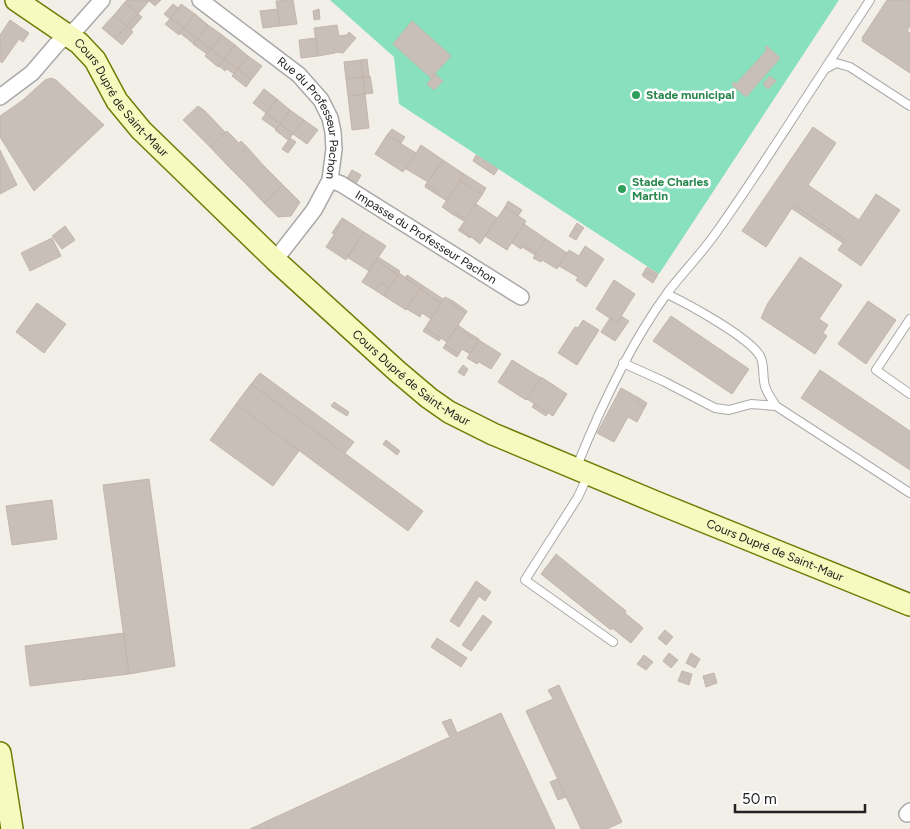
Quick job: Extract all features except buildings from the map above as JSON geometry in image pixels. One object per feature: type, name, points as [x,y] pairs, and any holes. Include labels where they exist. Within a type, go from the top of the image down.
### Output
[{"type":"street","name":"Cours Dupré de Saint-Maur","points":[[16,0],[80,43],[95,60],[117,101],[142,130],[275,260],[429,398],[470,423],[658,504],[910,605]]},
{"type":"street","points":[[0,97],[32,73],[57,44],[78,27],[102,0]]},
{"type":"street","name":"Rue du Professeur Pachon","points":[[200,0],[298,75],[321,100],[330,118],[334,149],[330,180],[314,210],[275,260]]},
{"type":"street","name":"Impasse du Professeur Pachon","points":[[330,180],[341,184],[521,297]]},
{"type":"street","points":[[0,753],[12,829]]},
{"type":"lane","points":[[613,642],[525,580],[578,497],[590,432],[623,363],[667,294],[717,231],[870,0]]},
{"type":"lane","points":[[824,69],[836,63],[850,67],[910,106]]},
{"type":"lane","points":[[667,294],[691,306],[753,347],[761,357],[764,384],[776,406],[910,493]]},
{"type":"lane","points":[[910,319],[876,370],[910,394]]},
{"type":"lane","points":[[623,363],[715,408],[729,410],[751,404],[776,406]]},
{"type":"green space","name":"Stade Charles Martin","points":[[330,0],[839,0],[659,274],[399,104],[394,57]]},
{"type":"place","name":"Stade municipal","points":[[636,95]]},
{"type":"place","name":"Stade Charles Martin","points":[[622,189]]}]
